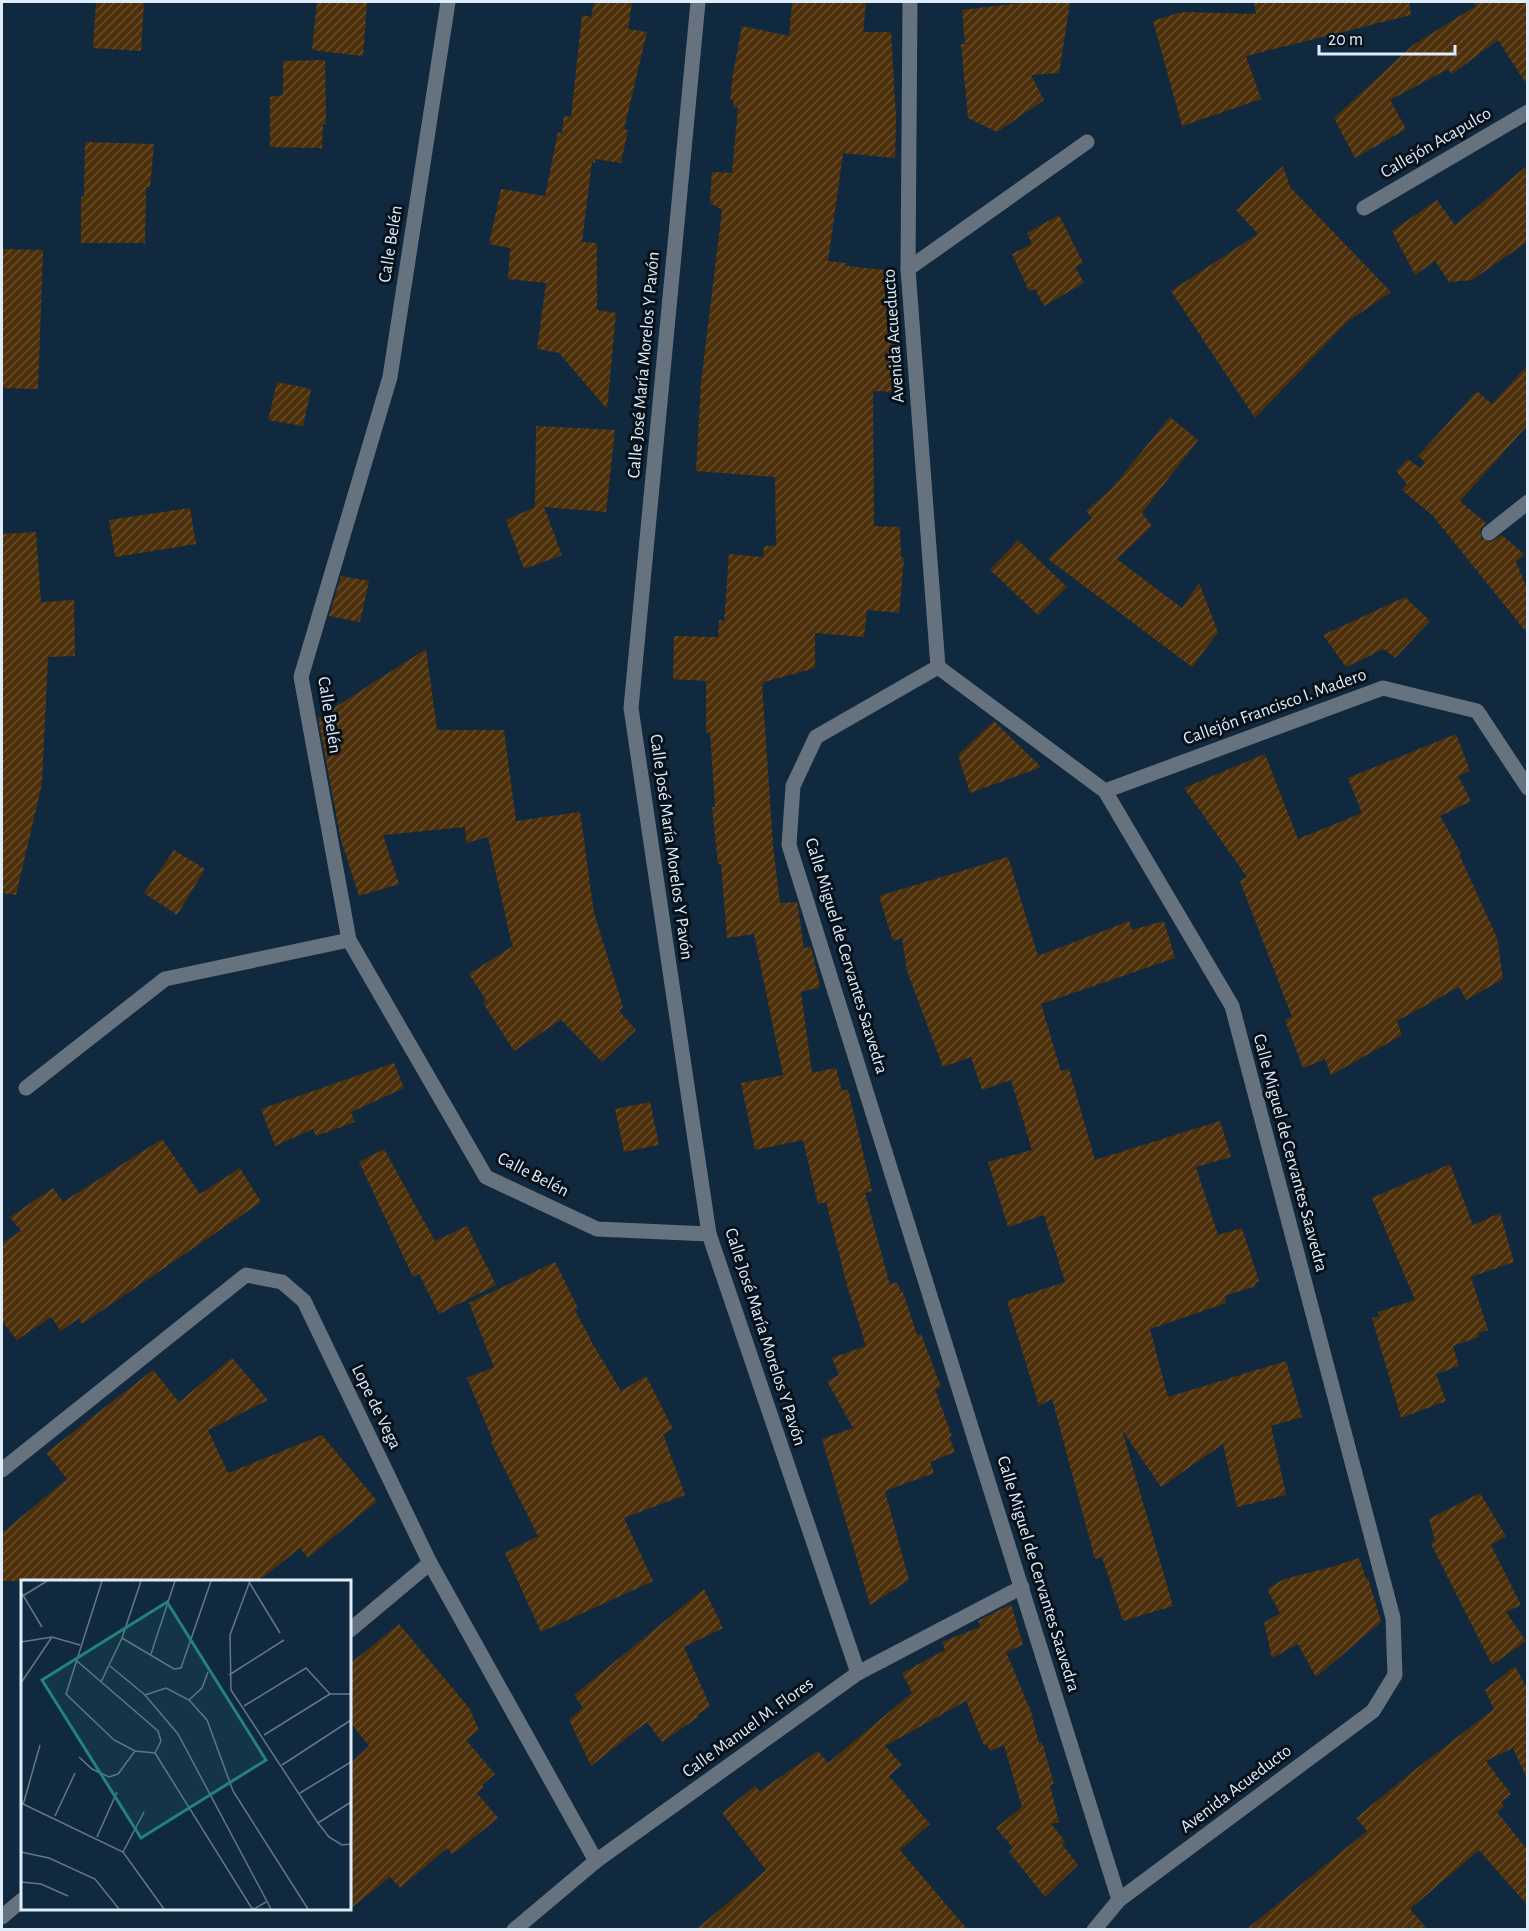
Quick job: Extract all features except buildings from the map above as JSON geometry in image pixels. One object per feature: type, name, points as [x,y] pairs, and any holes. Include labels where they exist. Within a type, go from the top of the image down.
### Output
[{"type":"street","name":"Calle Belén","points":[[448,2],[390,377],[301,677],[349,940],[486,1177],[597,1229],[709,1234]]},
{"type":"street","name":"Calle José María Morelos Y Pavón","points":[[698,2],[631,708],[709,1234],[858,1673]]},
{"type":"street","name":"Avenida Acueducto","points":[[910,2],[908,269],[938,667]]},
{"type":"street","name":"Callejón Acapulco","points":[[1364,208],[1527,112]]},
{"type":"street","points":[[908,269],[1087,142]]},
{"type":"street","points":[[1489,533],[1527,502]]},
{"type":"street","name":"Calle Miguel de Cervantes Saavedra","points":[[1119,1900],[789,845],[793,786],[816,737],[938,667],[1105,791],[1232,1006],[1393,1618],[1395,1675]]},
{"type":"street","name":"Callejón Francisco I. Madero","points":[[1105,791],[1383,688],[1477,711],[1527,789]]},
{"type":"street","points":[[26,1088],[165,979],[349,940]]},
{"type":"street","name":"Lope de Vega","points":[[2,1470],[246,1275],[282,1282],[304,1301],[430,1563],[596,1861]]},
{"type":"street","points":[[351,1629],[430,1563]]},
{"type":"street","name":"Calle Manuel M. Flores","points":[[514,1929],[596,1861],[858,1673],[1022,1587]]},
{"type":"street","name":"Avenida Acueducto","points":[[1094,1929],[1119,1900],[1373,1711],[1395,1675]]},
{"type":"street","points":[[2,1917],[21,1900]]}]
